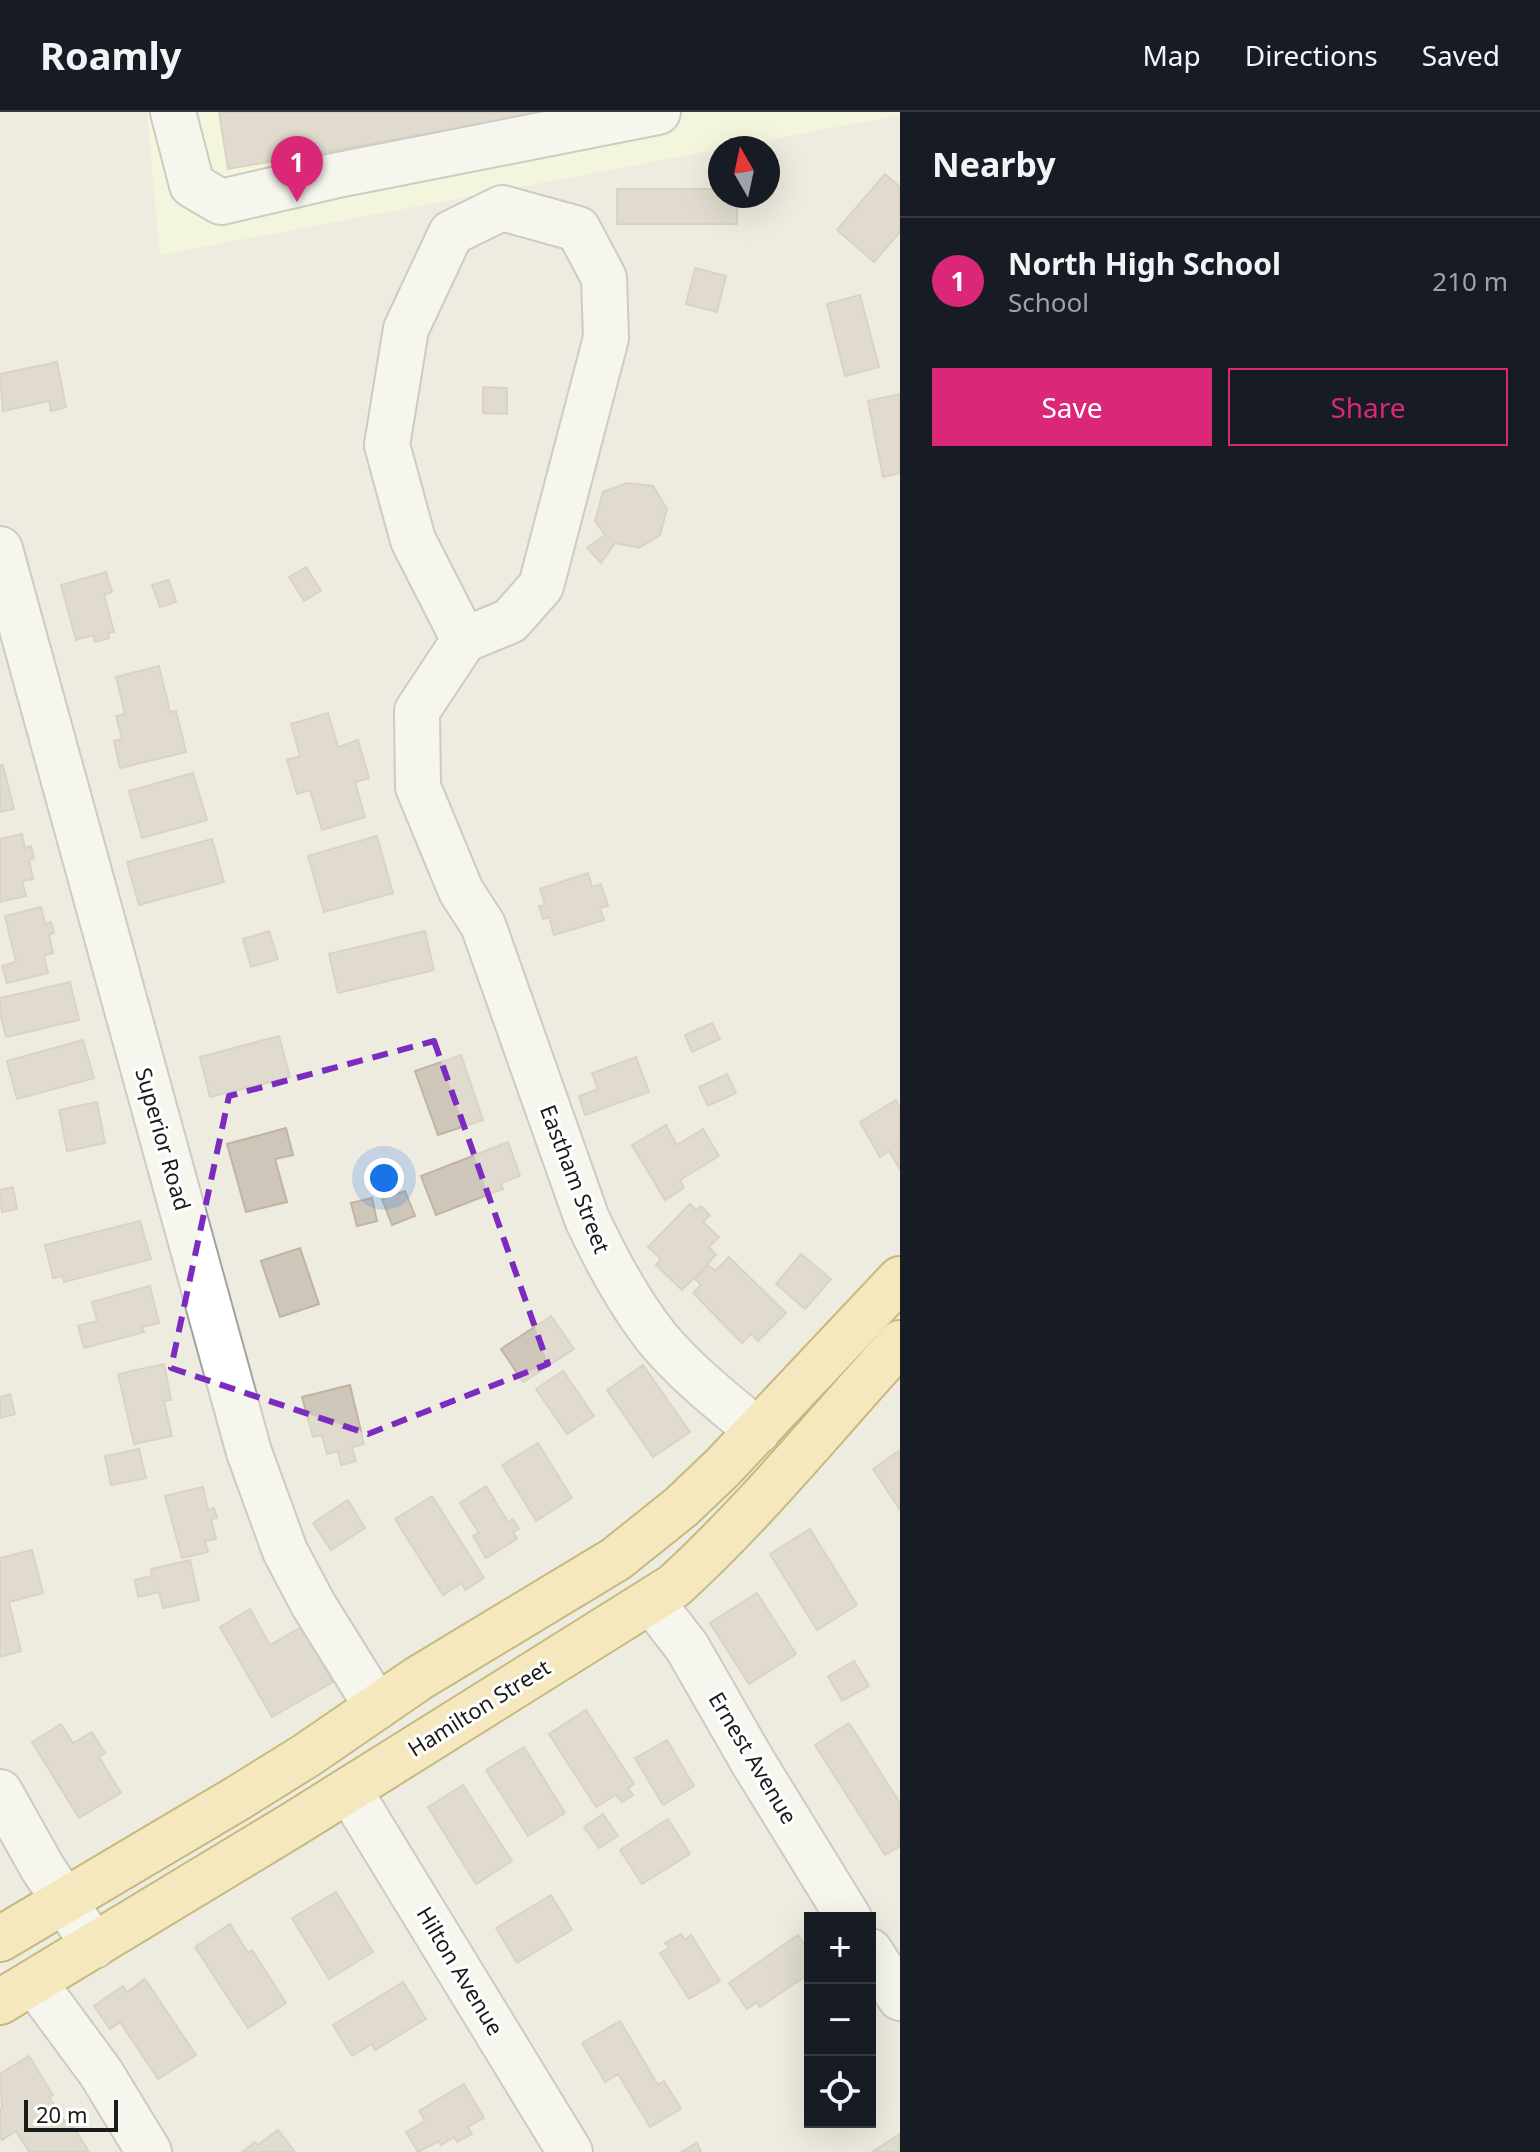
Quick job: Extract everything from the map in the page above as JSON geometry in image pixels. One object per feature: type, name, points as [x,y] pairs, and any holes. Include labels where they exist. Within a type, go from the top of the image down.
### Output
[{"type":"main road","points":[[0,1939],[238,1798],[477,1641],[616,1559],[681,1507],[758,1431],[900,1279]]},
{"type":"main road","name":"Hamilton Street","points":[[17,1992],[349,1790],[674,1586],[719,1545],[899,1345]]},
{"type":"street","points":[[173,112],[192,185],[221,202],[333,176],[658,112]]},
{"type":"street","points":[[502,208],[578,229],[604,278],[606,338],[541,586],[510,621],[464,640],[413,540],[387,445],[406,329],[451,233],[502,208]]},
{"type":"street","name":"Superior Road","points":[[0,549],[249,1452],[285,1551],[313,1604],[377,1707]]},
{"type":"street","name":"Eastham Street","points":[[464,640],[417,711],[418,787],[461,891],[483,925],[583,1208],[608,1263],[658,1339],[705,1387],[758,1431]]},
{"type":"street","points":[[867,1315],[899,1345]]},
{"type":"street","name":"Ernest Avenue","points":[[652,1602],[687,1647],[845,1912]]},
{"type":"street","name":"Hilton Avenue","points":[[349,1790],[570,2152]]},
{"type":"street","points":[[0,1792],[94,1946]]},
{"type":"street","points":[[876,1960],[900,1998]]},
{"type":"street","points":[[17,1992],[101,2073],[149,2152]]},
{"type":"highlighted area","points":[[434,1041],[548,1364],[368,1434],[171,1368],[229,1096]]},
{"type":"shaded area","points":[[147,112],[900,112],[900,115],[780,138],[708,136],[708,151],[160,255]]},
{"type":"building","points":[[219,112],[549,112],[228,169]]},
{"type":"building","points":[[885,174],[900,187],[900,232],[874,262],[837,230]]},
{"type":"building","points":[[617,189],[708,189],[708,208],[737,208],[737,224],[617,224]]},
{"type":"building","points":[[695,268],[726,276],[717,312],[686,304]]},
{"type":"building","points":[[860,295],[879,367],[845,376],[827,304]]},
{"type":"building","points":[[57,362],[66,407],[51,411],[49,401],[3,411],[0,374]]},
{"type":"building","points":[[483,387],[507,388],[507,414],[483,413]]},
{"type":"building","points":[[900,394],[900,473],[883,477],[868,401]]},
{"type":"building","points":[[627,483],[653,486],[667,509],[660,535],[639,548],[615,543],[601,563],[587,548],[605,535],[595,521],[603,492]]},
{"type":"building","points":[[306,567],[321,591],[304,601],[289,577]]},
{"type":"building","points":[[106,572],[112,592],[104,595],[114,632],[108,633],[109,638],[95,642],[93,635],[76,640],[61,585]]},
{"type":"building","points":[[169,580],[176,602],[160,607],[152,585]]},
{"type":"building","points":[[159,666],[170,712],[176,711],[186,752],[120,768],[114,741],[122,739],[116,716],[125,714],[116,677]]},
{"type":"building","points":[[328,713],[338,747],[358,740],[369,778],[355,782],[365,817],[322,830],[310,790],[297,794],[287,760],[300,756],[291,724]]},
{"type":"building","points":[[0,765],[3,765],[14,809],[0,812]]},
{"type":"building","points":[[193,773],[207,820],[142,838],[129,791]]},
{"type":"building","points":[[22,834],[25,848],[31,846],[34,858],[29,860],[33,879],[22,881],[26,896],[0,902],[0,839]]},
{"type":"building","points":[[377,836],[393,893],[324,912],[308,856]]},
{"type":"building","points":[[212,839],[224,882],[139,905],[127,862]]},
{"type":"building","points":[[588,873],[592,887],[601,884],[608,906],[600,908],[604,920],[554,935],[549,917],[543,919],[539,906],[545,905],[540,889]]},
{"type":"building","points":[[41,907],[45,924],[51,922],[54,933],[49,935],[53,953],[44,955],[48,973],[7,983],[2,966],[16,962],[5,916]]},
{"type":"building","points":[[269,931],[278,959],[251,967],[243,939]]},
{"type":"building","points":[[425,931],[434,970],[338,993],[329,954]]},
{"type":"building","points":[[70,982],[79,1020],[6,1037],[0,998]]},
{"type":"building","points":[[712,1023],[720,1039],[692,1052],[685,1035]]},
{"type":"building","points":[[279,1036],[290,1077],[210,1097],[200,1057]]},
{"type":"building","points":[[83,1040],[94,1078],[17,1099],[7,1061]]},
{"type":"building","points":[[461,1055],[483,1120],[438,1135],[415,1071]]},
{"type":"building","points":[[636,1057],[649,1092],[585,1115],[579,1096],[598,1089],[592,1073]]},
{"type":"building","points":[[727,1074],[736,1093],[708,1106],[699,1087]]},
{"type":"building","points":[[896,1100],[900,1107],[899,1168],[889,1151],[880,1157],[860,1122]]},
{"type":"building","points":[[97,1102],[105,1143],[67,1151],[59,1110]]},
{"type":"building","points":[[666,1125],[677,1145],[703,1129],[719,1156],[680,1180],[684,1188],[665,1200],[632,1145]]},
{"type":"building","points":[[286,1128],[293,1155],[275,1159],[287,1202],[246,1212],[227,1144]]},
{"type":"building","points":[[508,1142],[520,1176],[501,1183],[503,1189],[436,1215],[421,1176]]},
{"type":"building","points":[[13,1187],[17,1209],[2,1212],[0,1190]]},
{"type":"building","points":[[405,1191],[415,1216],[392,1225],[382,1199]]},
{"type":"building","points":[[372,1198],[377,1221],[357,1226],[351,1203]]},
{"type":"building","points":[[690,1204],[696,1210],[701,1206],[710,1215],[703,1222],[719,1237],[709,1247],[716,1255],[682,1290],[656,1265],[661,1259],[648,1247]]},
{"type":"building","points":[[140,1221],[151,1259],[64,1282],[63,1276],[53,1278],[45,1245]]},
{"type":"building","points":[[300,1248],[319,1304],[280,1317],[261,1261]]},
{"type":"building","points":[[801,1254],[831,1279],[805,1309],[776,1284]]},
{"type":"building","points":[[729,1257],[786,1313],[758,1341],[751,1334],[742,1343],[693,1293],[701,1285],[695,1279],[708,1265],[715,1271]]},
{"type":"building","points":[[150,1286],[159,1323],[142,1327],[144,1332],[84,1348],[78,1326],[97,1321],[92,1302]]},
{"type":"building","points":[[551,1316],[574,1349],[523,1382],[501,1349]]},
{"type":"building","points":[[164,1364],[171,1400],[164,1401],[172,1436],[134,1444],[118,1374]]},
{"type":"building","points":[[643,1365],[690,1432],[653,1457],[607,1390]]},
{"type":"building","points":[[563,1371],[594,1416],[567,1434],[536,1389]]},
{"type":"building","points":[[350,1385],[364,1444],[352,1447],[356,1461],[341,1465],[338,1451],[327,1454],[322,1435],[313,1437],[302,1397]]},
{"type":"building","points":[[10,1394],[15,1414],[0,1418],[0,1397]]},
{"type":"building","points":[[538,1443],[572,1498],[536,1521],[502,1465]]},
{"type":"building","points":[[139,1449],[146,1478],[111,1485],[105,1456]]},
{"type":"building","points":[[900,1450],[900,1510],[873,1469]]},
{"type":"building","points":[[486,1486],[508,1522],[513,1519],[519,1529],[513,1532],[517,1539],[486,1558],[473,1536],[479,1533],[460,1503]]},
{"type":"building","points":[[203,1487],[208,1510],[214,1508],[217,1518],[211,1519],[216,1539],[205,1541],[208,1552],[182,1558],[165,1496]]},
{"type":"building","points":[[432,1496],[484,1578],[465,1590],[462,1583],[443,1595],[395,1519]]},
{"type":"building","points":[[348,1500],[365,1528],[331,1550],[313,1523]]},
{"type":"building","points":[[810,1529],[857,1605],[817,1630],[770,1554]]},
{"type":"building","points":[[32,1550],[43,1593],[9,1602],[21,1651],[0,1657],[0,1558]]},
{"type":"building","points":[[190,1560],[199,1600],[163,1608],[159,1592],[138,1597],[135,1580],[152,1576],[151,1569]]},
{"type":"building","points":[[757,1593],[796,1654],[749,1684],[710,1623]]},
{"type":"building","points":[[250,1609],[270,1645],[301,1627],[333,1682],[272,1717],[220,1627]]},
{"type":"building","points":[[854,1661],[869,1686],[842,1701],[828,1676]]},
{"type":"building","points":[[586,1710],[634,1784],[628,1788],[633,1795],[622,1802],[616,1795],[596,1807],[549,1734]]},
{"type":"building","points":[[849,1723],[900,1803],[900,1846],[885,1855],[815,1745]]},
{"type":"building","points":[[61,1724],[73,1743],[92,1732],[105,1753],[99,1757],[121,1793],[79,1818],[32,1742]]},
{"type":"building","points":[[667,1740],[694,1786],[663,1805],[635,1758]]},
{"type":"building","points":[[524,1747],[565,1813],[528,1836],[486,1770]]},
{"type":"building","points":[[463,1785],[512,1861],[476,1884],[428,1807]]},
{"type":"building","points":[[603,1814],[618,1836],[599,1848],[584,1827]]},
{"type":"building","points":[[668,1819],[690,1854],[642,1884],[620,1850]]},
{"type":"building","points":[[336,1892],[373,1952],[329,1979],[292,1918]]},
{"type":"building","points":[[551,1895],[572,1930],[517,1963],[496,1928]]},
{"type":"building","points":[[230,1924],[248,1953],[252,1950],[286,2003],[248,2028],[195,1947]]},
{"type":"building","points":[[681,1934],[685,1940],[691,1935],[720,1981],[689,1999],[660,1953],[669,1948],[665,1943]]},
{"type":"building","points":[[798,1935],[804,1944],[804,1977],[760,2007],[757,2002],[747,2009],[729,1983]]},
{"type":"building","points":[[145,1979],[196,2055],[158,2079],[120,2022],[110,2029],[94,2006],[123,1986],[127,1992]]},
{"type":"building","points":[[403,1982],[426,2019],[375,2050],[372,2044],[352,2056],[333,2025]]},
{"type":"building","points":[[620,2021],[658,2085],[664,2081],[681,2109],[650,2127],[618,2074],[605,2082],[582,2043]]},
{"type":"building","points":[[29,2056],[53,2095],[49,2097],[67,2125],[71,2123],[89,2152],[29,2152],[16,2131],[2,2140],[0,2074]]},
{"type":"building","points":[[464,2084],[484,2118],[468,2127],[472,2134],[457,2142],[454,2137],[418,2152],[406,2132],[425,2121],[419,2111]]},
{"type":"building","points":[[278,2130],[295,2152],[242,2152],[255,2142],[258,2145]]},
{"type":"building","points":[[900,2134],[900,2152],[872,2152]]},
{"type":"building","points":[[697,2143],[701,2152],[681,2152]]},
{"type":"place","name":"North High School","points":[[297,202]]}]
